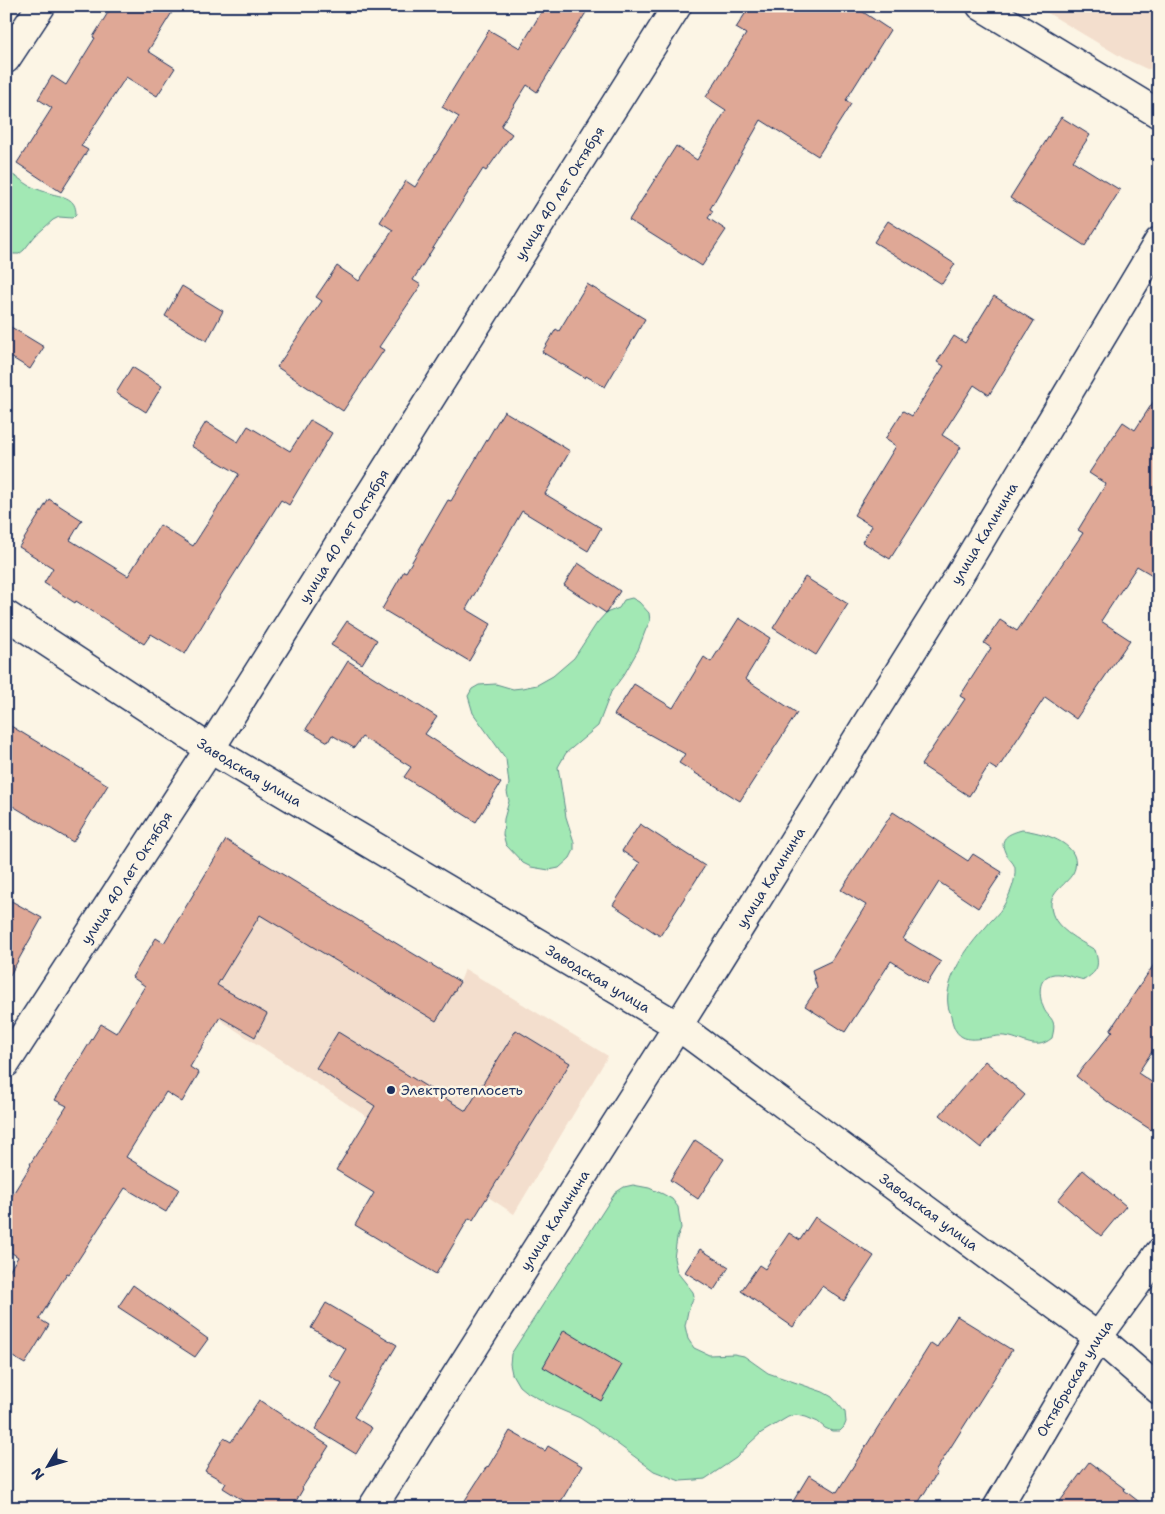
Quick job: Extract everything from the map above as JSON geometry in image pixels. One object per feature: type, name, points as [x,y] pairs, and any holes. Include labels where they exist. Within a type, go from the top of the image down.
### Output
[{"type":"street","points":[[6,59],[40,6]]},
{"type":"street","name":"улица 40 лет Октября","points":[[6,1063],[210,749],[677,6]]},
{"type":"street","points":[[981,6],[1159,114]]},
{"type":"street","name":"улица Калинина","points":[[372,1508],[678,1026],[957,579],[1159,240]]},
{"type":"street","name":"Заводская улица","points":[[6,615],[210,749],[678,1026],[1098,1338],[1159,1390]]},
{"type":"street","name":"Октябрьская улица","points":[[997,1508],[1098,1338],[1159,1253]]},
{"type":"shaded area","points":[[1036,6],[1159,6],[1159,68],[1147,69],[1123,58]]},
{"type":"shaded area","points":[[226,840],[460,982],[465,969],[608,1056],[514,1214],[172,988],[158,993],[132,977],[156,938],[165,943]]},
{"type":"green space","points":[[6,172],[32,187],[72,201],[76,214],[72,218],[59,217],[53,220],[19,254],[6,251]]},
{"type":"green space","points":[[632,598],[639,602],[649,613],[650,621],[638,650],[625,673],[611,692],[598,726],[566,753],[558,767],[566,817],[574,842],[574,850],[570,858],[559,868],[549,870],[531,867],[523,863],[506,845],[503,835],[504,819],[509,801],[507,792],[509,784],[506,759],[473,713],[468,696],[472,689],[479,685],[496,684],[513,689],[522,688],[537,685],[553,676],[574,658],[597,623],[606,613],[619,608],[624,600]]},
{"type":"green space","points":[[1022,830],[1039,833],[1058,840],[1072,851],[1075,859],[1075,868],[1070,878],[1054,895],[1051,906],[1056,921],[1061,927],[1095,950],[1097,968],[1084,980],[1057,974],[1044,979],[1040,988],[1041,999],[1044,1009],[1054,1026],[1052,1038],[1045,1042],[1032,1044],[1006,1036],[968,1039],[957,1033],[954,1026],[948,1006],[950,985],[953,974],[965,953],[1004,905],[1014,883],[1015,868],[1006,854],[1003,843],[1007,836]]},
{"type":"green space","points":[[633,1185],[649,1188],[663,1194],[672,1199],[678,1207],[681,1228],[677,1238],[674,1258],[677,1272],[694,1296],[685,1326],[688,1339],[694,1348],[709,1355],[734,1354],[744,1356],[768,1373],[823,1392],[832,1397],[845,1412],[846,1422],[840,1431],[832,1431],[806,1417],[796,1415],[788,1417],[761,1433],[736,1458],[705,1479],[680,1481],[654,1471],[580,1418],[554,1407],[519,1386],[512,1374],[511,1354],[615,1193],[624,1187]]},
{"type":"building","points":[[112,6],[176,6],[148,51],[175,68],[157,96],[126,77],[81,146],[88,150],[61,192],[17,163],[52,108],[38,99],[52,76],[66,85]]},
{"type":"building","points":[[545,6],[590,6],[537,92],[527,85],[501,126],[512,134],[486,171],[483,169],[413,280],[421,285],[379,347],[384,350],[343,411],[277,367],[322,301],[316,297],[337,266],[359,281],[393,230],[380,222],[406,181],[415,187],[459,117],[442,107],[489,30],[520,48]]},
{"type":"building","points":[[750,6],[854,6],[890,30],[846,100],[851,104],[818,156],[761,120],[710,209],[713,211],[708,218],[726,230],[702,266],[629,220],[676,146],[697,160],[726,110],[706,97],[746,34],[736,28]]},
{"type":"building","points":[[1061,117],[1090,135],[1073,161],[1120,190],[1085,246],[1010,198]]},
{"type":"building","points":[[888,221],[955,264],[942,284],[874,242]]},
{"type":"building","points":[[587,284],[645,319],[605,387],[586,376],[585,378],[542,352],[556,329],[559,331]]},
{"type":"building","points":[[182,286],[223,311],[207,341],[165,316]]},
{"type":"building","points":[[994,296],[1034,321],[989,395],[974,385],[942,435],[961,447],[890,559],[862,542],[872,526],[854,515],[896,446],[885,439],[903,411],[912,416],[944,366],[937,362],[954,336],[965,343]]},
{"type":"building","points":[[6,324],[44,347],[30,369],[6,354]]},
{"type":"building","points":[[132,367],[162,386],[146,412],[116,393]]},
{"type":"building","points":[[1159,393],[1159,579],[1137,566],[1101,621],[1130,640],[1076,719],[1045,697],[997,770],[989,765],[969,796],[921,765],[965,699],[960,696],[991,648],[984,643],[1000,620],[1017,631],[1083,533],[1078,530],[1106,484],[1089,473],[1123,422],[1135,430]]},
{"type":"building","points":[[504,411],[570,451],[545,494],[601,528],[588,551],[522,511],[466,609],[491,624],[469,661],[382,609],[448,500],[451,501]]},
{"type":"building","points":[[310,420],[332,433],[289,505],[281,500],[185,654],[151,634],[144,644],[76,601],[75,603],[44,583],[53,568],[19,547],[49,499],[82,520],[70,540],[128,576],[160,525],[193,546],[239,474],[191,446],[206,422],[238,442],[248,426],[290,451]]},
{"type":"building","points":[[578,563],[620,591],[606,613],[564,585]]},
{"type":"building","points":[[805,577],[848,604],[816,655],[773,628]]},
{"type":"building","points":[[739,618],[770,638],[745,679],[797,713],[740,801],[679,763],[685,754],[614,715],[634,684],[673,708],[704,657],[711,662]]},
{"type":"building","points":[[347,621],[377,640],[362,664],[331,645]]},
{"type":"building","points":[[348,661],[437,717],[425,734],[501,783],[476,822],[404,777],[411,767],[362,737],[354,748],[332,735],[328,742],[306,729]]},
{"type":"building","points":[[6,723],[108,785],[73,842],[6,802]]},
{"type":"building","points":[[893,812],[968,861],[973,854],[1002,872],[978,908],[939,882],[903,939],[941,962],[927,984],[891,961],[845,1032],[805,1006],[817,988],[812,970],[831,961],[866,905],[841,890]]},
{"type":"building","points":[[640,824],[705,866],[660,936],[613,905],[640,863],[622,851]]},
{"type":"building","points":[[226,840],[460,982],[436,1021],[260,915],[217,985],[267,1014],[255,1037],[220,1017],[190,1067],[199,1073],[182,1102],[166,1092],[126,1157],[179,1189],[166,1212],[125,1188],[69,1274],[67,1273],[39,1319],[49,1325],[25,1364],[6,1353],[6,1276],[18,1257],[6,1249],[6,1205],[67,1106],[55,1100],[101,1024],[116,1033],[145,986],[132,977],[156,938],[164,943]]},
{"type":"building","points":[[6,898],[42,918],[6,982]]},
{"type":"building","points":[[1159,957],[1159,1041],[1138,1073],[1159,1087],[1159,1135],[1108,1102],[1076,1076],[1113,1031],[1110,1030]]},
{"type":"building","points":[[516,1030],[570,1063],[473,1220],[469,1218],[436,1274],[355,1225],[374,1193],[336,1170],[375,1106],[316,1068],[338,1032],[466,1111]]},
{"type":"building","points":[[985,1061],[1025,1095],[981,1148],[940,1115]]},
{"type":"building","points":[[695,1140],[724,1159],[698,1199],[670,1180]]},
{"type":"building","points":[[1083,1170],[1126,1206],[1101,1236],[1058,1200]]},
{"type":"building","points":[[815,1217],[874,1256],[844,1301],[822,1286],[793,1327],[741,1291],[759,1265],[765,1269],[789,1233],[800,1240]]},
{"type":"building","points":[[700,1249],[729,1267],[714,1290],[685,1272]]},
{"type":"building","points":[[133,1285],[208,1339],[195,1357],[118,1307]]},
{"type":"building","points":[[326,1303],[397,1345],[354,1417],[372,1428],[356,1454],[315,1429],[342,1384],[330,1376],[346,1349],[311,1328]]},
{"type":"building","points":[[957,1316],[1012,1350],[935,1472],[937,1473],[915,1508],[789,1508],[809,1475],[837,1492],[931,1343],[937,1347]]},
{"type":"building","points":[[564,1330],[622,1365],[601,1401],[543,1367]]},
{"type":"building","points":[[259,1400],[329,1446],[302,1488],[292,1508],[255,1508],[223,1488],[226,1483],[205,1471],[224,1438],[231,1442]]},
{"type":"building","points":[[510,1431],[545,1451],[548,1446],[582,1466],[557,1508],[460,1508],[488,1467]]},
{"type":"building","points":[[1089,1462],[1125,1489],[1147,1508],[1055,1508]]},
{"type":"place","name":"Электротеплосеть","points":[[391,1090]]}]
